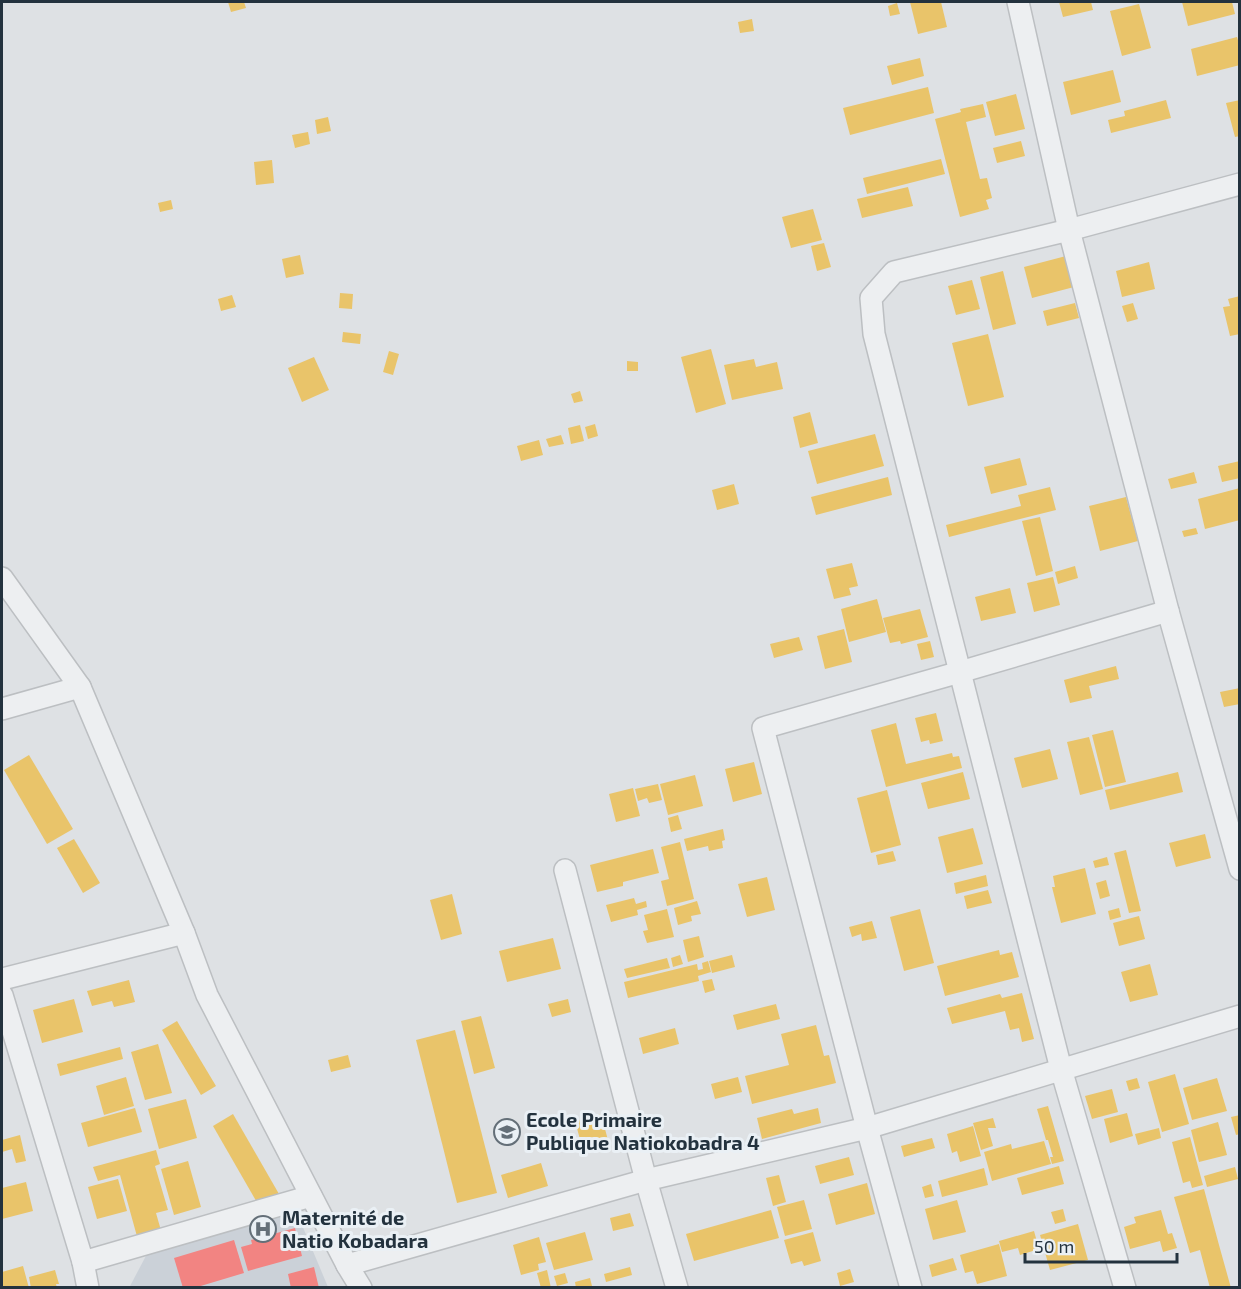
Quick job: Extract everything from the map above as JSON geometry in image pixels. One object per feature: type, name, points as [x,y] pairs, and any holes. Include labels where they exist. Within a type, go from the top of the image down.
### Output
[{"type":"street","points":[[1018,2],[1069,230],[1168,611],[1239,869]]},
{"type":"street","points":[[1125,1287],[1061,1069],[874,334],[871,298],[894,272],[1069,230],[1239,184]]},
{"type":"street","points":[[2,578],[80,687],[207,995],[346,1265],[361,1287]]},
{"type":"street","points":[[911,1287],[867,1128],[763,728],[1168,611]]},
{"type":"street","points":[[2,709],[80,687]]},
{"type":"street","points":[[565,870],[645,1180],[677,1287]]},
{"type":"street","points":[[2,979],[183,933]]},
{"type":"street","points":[[2,995],[83,1262],[88,1287]]},
{"type":"street","points":[[346,1265],[645,1180],[867,1128],[1239,1016]]},
{"type":"street","points":[[83,1262],[311,1196]]},
{"type":"shaded area","name":"Maternité de Natio Kobadara","points":[[294,1206],[328,1287],[129,1288],[148,1252]]},
{"type":"building: Logements","points":[[228,2],[244,2],[246,8],[231,12]]},
{"type":"building: Logements","points":[[910,2],[941,2],[947,27],[918,34]]},
{"type":"building: Logements","points":[[1059,2],[1091,2],[1093,10],[1063,17]]},
{"type":"building: Logements","points":[[1182,2],[1232,2],[1235,14],[1188,26]]},
{"type":"building: Logements","points":[[897,3],[900,14],[890,16],[888,6]]},
{"type":"building: Logements","points":[[1139,4],[1151,48],[1122,56],[1110,11]]},
{"type":"building: Logements","points":[[752,19],[754,31],[740,33],[738,22]]},
{"type":"building: Logements","points":[[1237,37],[1240,47],[1240,65],[1197,76],[1191,49]]},
{"type":"building: Logements","points":[[920,58],[924,76],[892,85],[887,66]]},
{"type":"building: Logements","points":[[1113,70],[1121,102],[1071,115],[1063,82]]},
{"type":"building: Logements","points":[[928,87],[934,113],[850,135],[843,108]]},
{"type":"building: Logements","points":[[1016,94],[1025,129],[995,136],[986,102]]},
{"type":"building: Logements","points":[[1166,100],[1171,118],[1111,133],[1108,120],[1125,116],[1124,111]]},
{"type":"building: Logements","points":[[1240,100],[1240,136],[1235,137],[1226,103]]},
{"type":"building: Logements","points":[[983,104],[986,117],[966,122],[980,179],[987,178],[992,198],[986,200],[989,209],[960,217],[935,119],[961,112],[960,109]]},
{"type":"building: Logements","points":[[328,117],[331,131],[317,134],[315,120]]},
{"type":"building: Logements","points":[[308,132],[310,144],[295,148],[292,135]]},
{"type":"building: Logements","points":[[1021,141],[1025,156],[997,163],[993,148]]},
{"type":"building: Logements","points":[[941,159],[945,174],[867,194],[863,178]]},
{"type":"building: Logements","points":[[272,160],[274,183],[256,185],[254,162]]},
{"type":"building: Logements","points":[[908,187],[913,206],[862,218],[857,199]]},
{"type":"building: Logements","points":[[171,200],[173,209],[160,212],[158,203]]},
{"type":"building: Logements","points":[[813,209],[822,240],[791,248],[782,217]]},
{"type":"building: Logements","points":[[824,243],[831,267],[817,271],[811,246]]},
{"type":"building: Logements","points":[[300,255],[304,274],[286,278],[282,259]]},
{"type":"building: Logements","points":[[1066,256],[1074,287],[1032,298],[1024,267]]},
{"type":"building: Logements","points":[[1149,262],[1155,289],[1122,297],[1116,271]]},
{"type":"building: Logements","points":[[1003,271],[1016,324],[993,330],[980,277]]},
{"type":"building: Logements","points":[[972,280],[980,309],[956,315],[948,286]]},
{"type":"building: Logements","points":[[340,293],[353,294],[352,309],[339,308]]},
{"type":"building: Logements","points":[[232,295],[236,307],[221,311],[218,299]]},
{"type":"building: Logements","points":[[1240,296],[1240,334],[1230,336],[1223,307],[1230,306],[1228,299]]},
{"type":"building: Logements","points":[[1075,303],[1079,318],[1047,326],[1043,311]]},
{"type":"building: Logements","points":[[1133,303],[1138,319],[1127,322],[1122,306]]},
{"type":"building: Logements","points":[[343,332],[361,334],[360,344],[342,342]]},
{"type":"building: Logements","points":[[988,334],[1004,397],[968,406],[952,343]]},
{"type":"building: Logements","points":[[711,349],[726,404],[696,413],[681,357]]},
{"type":"building: Logements","points":[[389,351],[399,354],[393,375],[383,372]]},
{"type":"building: Logements","points":[[314,357],[329,390],[302,402],[288,368]]},
{"type":"building: Logements","points":[[754,359],[756,367],[777,362],[783,389],[732,400],[724,365]]},
{"type":"building: Logements","points":[[627,361],[638,362],[638,371],[627,371]]},
{"type":"building: Logements","points":[[580,391],[583,401],[574,403],[571,394]]},
{"type":"building: Logements","points":[[810,412],[818,443],[800,448],[793,417]]},
{"type":"building: Logements","points":[[595,424],[598,436],[588,439],[585,427]]},
{"type":"building: Logements","points":[[580,425],[584,441],[571,444],[568,428]]},
{"type":"building: Logements","points":[[875,434],[884,466],[817,484],[808,451]]},
{"type":"building: Logements","points":[[561,435],[564,444],[549,447],[546,439]]},
{"type":"building: Logements","points":[[539,440],[543,455],[521,461],[517,446]]},
{"type":"building: Logements","points":[[1020,458],[1027,485],[991,494],[984,467]]},
{"type":"building: Logements","points":[[1240,461],[1240,478],[1222,482],[1218,466]]},
{"type":"building: Logements","points":[[1194,472],[1197,483],[1171,489],[1168,479]]},
{"type":"building: Logements","points":[[888,477],[892,495],[816,515],[811,497]]},
{"type":"building: Logements","points":[[734,484],[739,504],[717,510],[712,490]]},
{"type":"building: Logements","points":[[1050,487],[1056,510],[949,537],[946,525],[1021,506],[1018,495]]},
{"type":"building: Logements","points":[[1240,488],[1240,520],[1205,529],[1198,499]]},
{"type":"building: Logements","points":[[1126,497],[1138,541],[1100,551],[1089,506]]},
{"type":"building: Logements","points":[[1040,517],[1053,571],[1036,576],[1022,521]]},
{"type":"building: Logements","points":[[1196,528],[1198,534],[1184,537],[1182,531]]},
{"type":"building: Logements","points":[[852,563],[858,586],[849,588],[851,595],[834,599],[826,569]]},
{"type":"building: Logements","points":[[1075,566],[1078,578],[1058,584],[1055,572]]},
{"type":"building: Logements","points":[[1053,577],[1060,605],[1034,612],[1027,583]]},
{"type":"building: Logements","points":[[1010,588],[1016,613],[981,621],[975,597]]},
{"type":"building: Logements","points":[[877,599],[886,632],[849,642],[841,609]]},
{"type":"building: Logements","points":[[920,609],[928,637],[901,644],[900,641],[890,643],[883,618]]},
{"type":"building: Logements","points":[[844,629],[852,662],[825,669],[817,636]]},
{"type":"building: Logements","points":[[799,637],[803,650],[774,658],[770,644]]},
{"type":"building: Logements","points":[[930,641],[934,657],[921,660],[917,644]]},
{"type":"building: Logements","points":[[1116,666],[1119,679],[1089,686],[1092,698],[1070,703],[1064,680]]},
{"type":"building: Logements","points":[[1240,688],[1240,704],[1224,707],[1220,692]]},
{"type":"building: Logements","points":[[936,713],[943,741],[930,744],[929,740],[921,742],[915,718]]},
{"type":"building: Logements","points":[[896,723],[906,764],[952,753],[953,757],[959,756],[962,768],[886,787],[871,730]]},
{"type":"building: Logements","points":[[1113,730],[1126,782],[1105,787],[1092,735]]},
{"type":"building: Logements","points":[[1089,737],[1103,789],[1080,795],[1067,742]]},
{"type":"building: Logements","points":[[1050,749],[1058,779],[1022,788],[1014,758]]},
{"type":"building: Logements","points":[[29,755],[73,829],[47,844],[4,770]]},
{"type":"building: Logements","points":[[754,762],[762,794],[733,802],[725,769]]},
{"type":"building: Logements","points":[[963,772],[970,799],[928,809],[921,783]]},
{"type":"building: Logements","points":[[1178,772],[1183,792],[1110,810],[1105,790]]},
{"type":"building: Logements","points":[[695,775],[703,806],[668,815],[660,784]]},
{"type":"building: Logements","points":[[658,784],[662,800],[649,803],[647,798],[638,801],[635,789]]},
{"type":"building: Logements","points":[[633,788],[640,816],[616,822],[609,794]]},
{"type":"building: Logements","points":[[887,790],[901,845],[871,853],[857,798]]},
{"type":"building: Logements","points":[[678,815],[682,829],[671,832],[668,818]]},
{"type":"building: Logements","points":[[973,828],[983,864],[947,873],[938,837]]},
{"type":"building: Logements","points":[[723,829],[725,840],[722,841],[723,848],[709,851],[708,846],[687,851],[684,839]]},
{"type":"building: Logements","points":[[1205,834],[1211,858],[1176,867],[1169,843]]},
{"type":"building: Logements","points":[[74,839],[100,883],[83,893],[57,848]]},
{"type":"building: Logements","points":[[680,842],[694,899],[667,906],[661,881],[669,879],[661,847]]},
{"type":"building: Logements","points":[[653,849],[659,873],[623,882],[623,886],[597,892],[590,865]]},
{"type":"building: Logements","points":[[1126,850],[1141,911],[1129,913],[1114,853]]},
{"type":"building: Logements","points":[[893,851],[896,861],[878,865],[876,855]]},
{"type":"building: Logements","points":[[1107,857],[1109,865],[1095,868],[1093,861]]},
{"type":"building: Logements","points":[[1085,868],[1096,914],[1061,923],[1052,887],[1055,887],[1053,876]]},
{"type":"building: Logements","points":[[986,875],[988,886],[956,894],[954,883]]},
{"type":"building: Logements","points":[[767,877],[775,910],[747,917],[738,884]]},
{"type":"building: Logements","points":[[1106,880],[1110,896],[1100,899],[1096,883]]},
{"type":"building: Logements","points":[[988,890],[992,903],[967,909],[964,896]]},
{"type":"building: Logements","points":[[452,894],[462,934],[441,940],[430,900]]},
{"type":"building: Logements","points":[[634,898],[636,904],[646,901],[647,907],[637,910],[638,915],[611,922],[606,905]]},
{"type":"building: Logements","points":[[697,901],[701,914],[691,916],[692,921],[678,925],[674,908]]},
{"type":"building: Logements","points":[[1119,908],[1121,917],[1110,920],[1108,911]]},
{"type":"building: Logements","points":[[667,909],[674,937],[647,943],[643,931],[648,930],[644,915]]},
{"type":"building: Logements","points":[[920,909],[934,963],[904,971],[890,917]]},
{"type":"building: Logements","points":[[1139,916],[1145,939],[1119,946],[1113,923]]},
{"type":"building: Logements","points":[[872,921],[877,938],[862,941],[861,934],[852,937],[849,927]]},
{"type":"building: Logements","points":[[699,936],[704,957],[688,962],[683,940]]},
{"type":"building: Logements","points":[[553,938],[561,969],[507,982],[499,951]]},
{"type":"building: Logements","points":[[999,950],[1000,955],[1012,952],[1019,977],[945,996],[937,966]]},
{"type":"building: Logements","points":[[680,955],[683,964],[673,967],[671,958]]},
{"type":"building: Logements","points":[[732,955],[735,967],[712,973],[709,961]]},
{"type":"building: Logements","points":[[667,958],[670,968],[627,978],[624,969]]},
{"type":"building: Logements","points":[[708,961],[711,972],[698,976],[699,981],[628,998],[624,982],[697,964],[698,970],[703,969],[702,963]]},
{"type":"building: Logements","points":[[1150,964],[1158,995],[1130,1002],[1121,972]]},
{"type":"building: Logements","points":[[712,979],[715,990],[705,993],[702,981]]},
{"type":"building: Logements","points":[[129,980],[135,1002],[114,1007],[112,1001],[92,1006],[87,991]]},
{"type":"building: Logements","points":[[1022,993],[1034,1039],[1022,1042],[1019,1028],[1010,1030],[1005,1011],[952,1024],[947,1008],[1000,994],[1002,998]]},
{"type":"building: Logements","points":[[74,999],[83,1032],[42,1043],[33,1010]]},
{"type":"building: Logements","points":[[568,999],[571,1012],[552,1017],[548,1004]]},
{"type":"building: Logements","points":[[776,1004],[780,1019],[737,1030],[733,1015]]},
{"type":"building: Logements","points":[[481,1016],[495,1068],[474,1074],[461,1021]]},
{"type":"building: Logements","points":[[177,1021],[216,1086],[201,1095],[162,1030]]},
{"type":"building: Logements","points":[[816,1025],[824,1056],[829,1055],[836,1083],[752,1104],[745,1076],[789,1065],[781,1034]]},
{"type":"building: Logements","points":[[675,1028],[679,1044],[643,1054],[639,1038]]},
{"type":"building: Logements","points":[[455,1030],[497,1193],[457,1203],[416,1040]]},
{"type":"building: Logements","points":[[158,1044],[172,1093],[145,1100],[131,1052]]},
{"type":"building: Logements","points":[[120,1047],[123,1059],[60,1076],[57,1064]]},
{"type":"building: Logements","points":[[348,1055],[351,1067],[331,1072],[328,1060]]},
{"type":"building: Logements","points":[[1175,1074],[1189,1124],[1162,1132],[1148,1082]]},
{"type":"building: Logements","points":[[126,1077],[134,1106],[104,1115],[96,1086]]},
{"type":"building: Logements","points":[[738,1077],[742,1092],[715,1099],[711,1084]]},
{"type":"building: Logements","points":[[1137,1078],[1140,1088],[1129,1091],[1126,1081]]},
{"type":"building: Logements","points":[[1217,1078],[1227,1111],[1192,1120],[1183,1088]]},
{"type":"building: Logements","points":[[1112,1089],[1118,1112],[1092,1119],[1085,1096]]},
{"type":"building: Logements","points":[[186,1099],[197,1138],[159,1149],[148,1109]]},
{"type":"building: Logements","points":[[1048,1106],[1064,1161],[1052,1164],[1050,1157],[1053,1157],[1037,1109]]},
{"type":"building: Logements","points":[[135,1108],[142,1132],[88,1147],[81,1123]]},
{"type":"building: Logements","points":[[818,1108],[821,1123],[762,1139],[757,1118],[792,1109],[794,1114]]},
{"type":"building: Logements","points":[[1127,1113],[1133,1136],[1110,1143],[1104,1119]]},
{"type":"building: Logements","points":[[233,1114],[279,1194],[259,1206],[213,1126]]},
{"type":"building: Logements","points":[[601,1114],[609,1144],[593,1149],[591,1141],[581,1143],[575,1121]]},
{"type":"building: Logements","points":[[1240,1115],[1240,1134],[1236,1135],[1231,1117]]},
{"type":"building: Logements","points":[[993,1118],[996,1128],[988,1128],[993,1146],[981,1150],[973,1123]]},
{"type":"building: Logements","points":[[1218,1122],[1227,1155],[1199,1162],[1191,1130]]},
{"type":"building: Logements","points":[[973,1126],[981,1156],[960,1162],[957,1151],[952,1153],[947,1134]]},
{"type":"building: Logements","points":[[1159,1128],[1161,1138],[1138,1145],[1135,1134]]},
{"type":"building: Logements","points":[[20,1135],[26,1161],[16,1163],[12,1149],[2,1152],[2,1140]]},
{"type":"building: Logements","points":[[1190,1137],[1203,1185],[1192,1188],[1190,1181],[1183,1183],[1172,1142]]},
{"type":"building: Logements","points":[[932,1138],[935,1148],[904,1157],[901,1146]]},
{"type":"building: Logements","points":[[1044,1141],[1051,1164],[992,1181],[984,1152],[1011,1144],[1012,1149]]},
{"type":"building: Logements","points":[[156,1150],[160,1164],[155,1166],[168,1210],[156,1213],[162,1234],[138,1240],[120,1175],[98,1181],[93,1167]]},
{"type":"building: Logements","points":[[849,1157],[854,1175],[820,1184],[815,1166]]},
{"type":"building: Logements","points":[[188,1161],[201,1207],[174,1215],[161,1169]]},
{"type":"building: Logements","points":[[541,1163],[548,1186],[508,1198],[501,1175]]},
{"type":"building: Logements","points":[[1059,1166],[1064,1184],[1022,1195],[1017,1178]]},
{"type":"building: Logements","points":[[1235,1167],[1238,1179],[1207,1187],[1204,1176]]},
{"type":"building: Logements","points":[[984,1168],[988,1185],[942,1197],[938,1181]]},
{"type":"building: Logements","points":[[779,1175],[786,1202],[773,1206],[766,1178]]},
{"type":"building: Logements","points":[[118,1179],[127,1211],[97,1219],[88,1187]]},
{"type":"building: Logements","points":[[26,1182],[33,1211],[2,1219],[2,1188]]},
{"type":"building: Logements","points":[[867,1183],[875,1214],[836,1225],[828,1194]]},
{"type":"building: Logements","points":[[931,1184],[934,1196],[925,1198],[922,1187]]},
{"type":"building: Logements","points":[[1204,1189],[1231,1288],[1210,1288],[1200,1250],[1190,1253],[1174,1197]]},
{"type":"building: Logements","points":[[804,1200],[812,1229],[785,1236],[777,1207]]},
{"type":"building: Logements","points":[[957,1200],[966,1232],[933,1240],[925,1209]]},
{"type":"building: Logements","points":[[1063,1209],[1066,1221],[1055,1224],[1051,1212]]},
{"type":"building: Logements","points":[[771,1210],[779,1238],[694,1261],[686,1234]]},
{"type":"building: Logements","points":[[1161,1210],[1168,1234],[1172,1233],[1177,1248],[1163,1252],[1160,1241],[1130,1249],[1124,1227],[1136,1223],[1134,1217]]},
{"type":"building: Logements","points":[[630,1213],[634,1226],[613,1231],[610,1218]]},
{"type":"building: Logements","points":[[1078,1224],[1088,1260],[1050,1270],[1040,1235]]},
{"type":"building: Logements","points":[[1034,1231],[1039,1249],[1020,1255],[1018,1248],[1002,1252],[999,1241]]},
{"type":"building: Logements","points":[[585,1232],[593,1260],[554,1270],[546,1243]]},
{"type":"building: Logements","points":[[813,1232],[821,1261],[804,1266],[802,1261],[791,1264],[784,1240]]},
{"type":"building: Logements","points":[[539,1237],[546,1262],[538,1264],[539,1270],[521,1275],[513,1245]]},
{"type":"building: Logements","points":[[999,1244],[1007,1276],[977,1284],[973,1271],[965,1273],[960,1255]]},
{"type":"building: Logements","points":[[953,1258],[957,1270],[932,1277],[929,1265]]},
{"type":"building: Logements","points":[[23,1266],[29,1288],[2,1288],[2,1272]]},
{"type":"building: Logements","points":[[630,1267],[632,1275],[606,1282],[604,1274]]},
{"type":"building: Logements","points":[[850,1269],[854,1282],[840,1286],[837,1273]]},
{"type":"building: Logements","points":[[55,1270],[59,1284],[56,1284],[57,1288],[31,1288],[29,1277]]},
{"type":"building: Logements","points":[[547,1270],[551,1288],[541,1288],[537,1273]]},
{"type":"building: Logements","points":[[565,1273],[568,1283],[557,1286],[554,1276]]},
{"type":"building: Logements","points":[[590,1278],[592,1286],[576,1288],[575,1282]]},
{"type":"building: Santé","points":[[295,1228],[302,1256],[248,1271],[241,1247],[252,1244],[251,1240]]},
{"type":"building: Santé","points":[[234,1240],[244,1273],[194,1288],[183,1288],[174,1258]]},
{"type":"building: Santé","points":[[314,1267],[319,1288],[291,1288],[288,1274]]},
{"type":"place","name":"Ecole Primaire Publique Natiokobadra 4","points":[[507,1132]]},
{"type":"place","name":"Maternité de Natio Kobadara","points":[[263,1229]]}]
